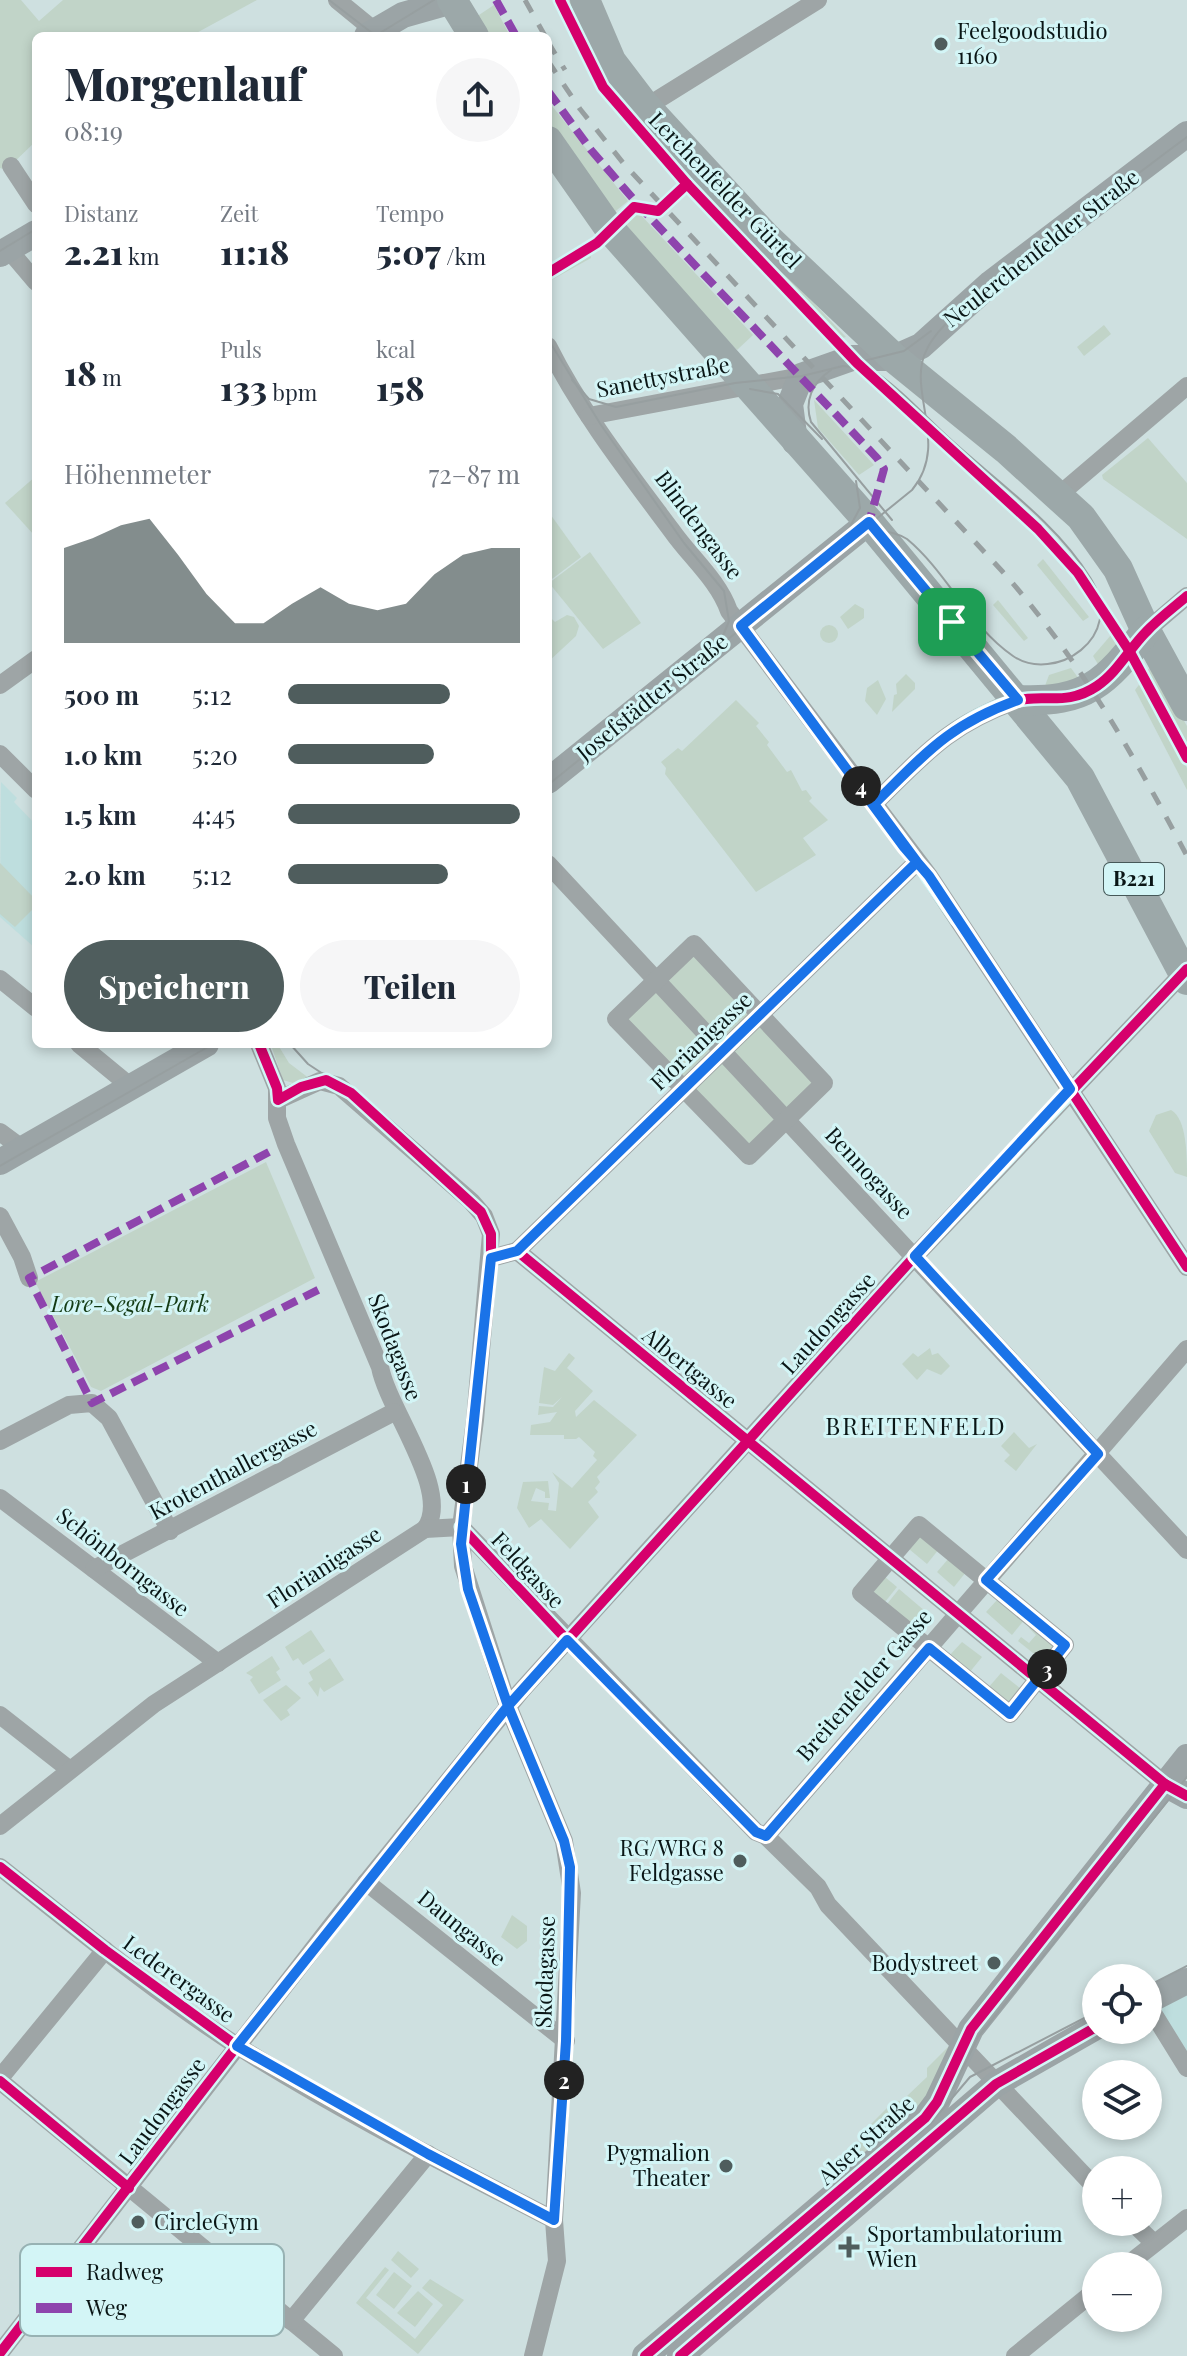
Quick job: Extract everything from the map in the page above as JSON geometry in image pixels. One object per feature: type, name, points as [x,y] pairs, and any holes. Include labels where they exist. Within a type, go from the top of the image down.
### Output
[{"type":"main road","name":"Lerchenfelder Gürtel","points":[[585,0],[611,61],[646,107],[766,237],[894,358],[1059,495],[1081,517],[1118,569],[1146,631],[1187,706]]},
{"type":"main road","points":[[378,32],[409,7],[454,1],[472,32]]},
{"type":"main road","name":"Neulerchenfelder Straße","points":[[894,358],[921,346],[991,283],[1187,134]]},
{"type":"main road","name":"B221","points":[[552,147],[609,228],[795,442],[869,522],[1080,778],[1186,974]]},
{"type":"main road","points":[[4,252],[32,235]]},
{"type":"main road","points":[[795,442],[790,404],[801,376],[852,358],[894,358]]},
{"type":"main road","name":"Josefstädter Straße","points":[[552,778],[869,522]]},
{"type":"main road","points":[[1018,700],[1050,701],[1077,696],[1098,686],[1146,631]]},
{"type":"main road","points":[[0,1162],[199,1048]]},
{"type":"main road","name":"Alser Straße","points":[[645,2356],[925,2118],[937,2102],[961,2044],[1002,1987],[1180,1791],[1187,1757]]},
{"type":"main road","points":[[1162,1995],[1187,1981]]},
{"type":"main road","name":"Alser Straße","points":[[687,2354],[996,2084],[1082,2035]]},
{"type":"street","points":[[337,0],[373,32]]},
{"type":"street","points":[[646,107],[818,0]]},
{"type":"street","points":[[11,166],[32,198]]},
{"type":"street","points":[[4,252],[32,278]]},
{"type":"street","name":"Blindengasse","points":[[552,353],[589,416],[672,532],[722,592],[741,626],[917,862],[1070,1089]]},
{"type":"street","points":[[745,385],[801,376]]},
{"type":"street","name":"Sanettystraße","points":[[589,416],[745,385]]},
{"type":"street","points":[[1059,495],[1187,386]]},
{"type":"street","points":[[1146,631],[1187,596]]},
{"type":"street","points":[[0,685],[32,662]]},
{"type":"street","points":[[874,804],[942,738],[975,715],[1018,700]]},
{"type":"street","points":[[0,754],[32,786]]},
{"type":"street","name":"Florianigasse","points":[[517,1251],[917,862]]},
{"type":"street","name":"Bennogasse","points":[[552,868],[1187,1550]]},
{"type":"street","points":[[694,944],[761,1015],[824,1083],[749,1156],[616,1019],[694,944]]},
{"type":"street","name":"Laudongasse","points":[[85,2244],[237,2046],[508,1706],[915,1256],[1070,1089],[1186,974]]},
{"type":"street","points":[[0,979],[32,1005]]},
{"type":"street","points":[[84,1048],[130,1086]]},
{"type":"street","points":[[261,1048],[278,1094],[326,1080],[364,1104],[478,1209],[491,1234],[491,1258],[461,1527]]},
{"type":"street","points":[[1070,1089],[1187,1267]]},
{"type":"street","name":"Skodagasse","points":[[278,1094],[277,1118],[286,1144],[380,1367],[394,1412],[427,1476],[435,1509],[425,1529]]},
{"type":"street","points":[[0,1132],[23,1149]]},
{"type":"street","points":[[0,1216],[22,1257],[29,1278]]},
{"type":"street","points":[[491,1258],[517,1251]]},
{"type":"street","name":"Albertgasse","points":[[517,1251],[1037,1681],[1180,1791]]},
{"type":"street","name":"Breitenfelder Gasse","points":[[766,1836],[1187,1349]]},
{"type":"street","points":[[0,1441],[69,1405],[92,1403],[109,1418],[170,1531]]},
{"type":"street","name":"Krotenthallergasse","points":[[94,1569],[394,1412]]},
{"type":"street","name":"Skodagasse","points":[[427,1476],[464,1502]]},
{"type":"street","name":"Schönborngasse","points":[[0,1498],[218,1663]]},
{"type":"street","points":[[919,1525],[1065,1645],[1010,1714],[861,1593],[890,1558],[919,1525]]},
{"type":"street","name":"Florianigasse","points":[[0,1826],[154,1704],[425,1529],[461,1527]]},
{"type":"street","name":"Skodagasse","points":[[461,1527],[468,1589],[508,1706],[564,1841],[570,1867],[566,2041],[554,2220],[557,2261],[533,2356]]},
{"type":"street","name":"Feldgasse","points":[[461,1527],[756,1832],[766,1836],[818,1887],[828,1905],[961,2044]]},
{"type":"street","points":[[0,1715],[70,1770]]},
{"type":"street","points":[[489,1732],[522,1739]]},
{"type":"street","name":"Lederergasse","points":[[0,1867],[105,1950],[237,2046],[428,2154],[554,2220]]},
{"type":"street","name":"Daungasse","points":[[366,1882],[566,2041]]},
{"type":"street","points":[[105,1950],[0,2080],[197,2244]]},
{"type":"street","points":[[1162,2026],[1187,2068]]},
{"type":"street","points":[[961,2044],[1082,2173]]},
{"type":"street","points":[[291,2321],[428,2154]]},
{"type":"street","points":[[1143,2252],[1187,2218]]},
{"type":"street","points":[[1147,2236],[1154,2243]]},
{"type":"street","points":[[1015,2356],[1082,2301]]},
{"type":"street","points":[[284,2315],[334,2356]]},
{"type":"street","points":[[687,2354],[681,2334],[688,2317]]},
{"type":"street","name":"Laudongasse","points":[[0,2353],[20,2327]]},
{"type":"shaded area","points":[[1,782],[17,798],[14,802],[32,821],[32,945],[0,917]]},
{"type":"shaded area","points":[[1187,1987],[1187,2056],[1162,2017],[1162,2008]]},
{"type":"green space","points":[[0,0],[21,0],[39,21],[63,0],[257,0],[198,32],[32,32],[32,145],[6,170],[0,168]]},
{"type":"green space","points":[[563,0],[572,0],[643,119],[637,124],[598,71]]},
{"type":"green space","points":[[494,5],[508,32],[485,32],[476,17]]},
{"type":"green space","points":[[552,106],[628,201],[612,214],[552,129]]},
{"type":"green space","points":[[656,136],[846,337],[839,339],[651,140]]},
{"type":"green space","points":[[638,212],[753,335],[737,350],[621,226]]},
{"type":"green space","points":[[590,253],[591,258],[552,280],[552,274]]},
{"type":"green space","points":[[1104,325],[1111,334],[1084,356],[1077,347]]},
{"type":"green space","points":[[814,400],[874,465],[859,475],[818,428]]},
{"type":"green space","points":[[1148,438],[1187,483],[1187,539],[1103,479],[1102,475]]},
{"type":"green space","points":[[32,479],[32,533],[5,503]]},
{"type":"green space","points":[[552,517],[581,557],[552,579]]},
{"type":"green space","points":[[590,552],[641,623],[603,649],[552,587],[552,581]]},
{"type":"green space","points":[[1043,559],[1089,617],[1083,621],[1037,565]]},
{"type":"green space","points":[[998,600],[1028,638],[1024,641],[993,605]]},
{"type":"green space","points":[[855,604],[864,609],[864,618],[848,629],[840,617]]},
{"type":"green space","points":[[567,615],[574,617],[579,626],[576,636],[552,658],[552,619],[555,622]]},
{"type":"green space","points":[[825,625],[833,625],[838,634],[836,641],[825,643],[820,638],[820,630]]},
{"type":"green space","points":[[1111,635],[1120,642],[1099,666],[1093,656]]},
{"type":"green space","points":[[1152,665],[1187,726],[1187,744],[1147,671]]},
{"type":"green space","points":[[1071,668],[1079,679],[1043,691],[1049,675]]},
{"type":"green space","points":[[906,674],[915,683],[915,689],[892,712],[894,695],[897,694],[896,684]]},
{"type":"green space","points":[[878,680],[886,699],[877,715],[865,701],[867,688]]},
{"type":"green space","points":[[1141,682],[1187,768],[1187,790],[1135,690]]},
{"type":"green space","points":[[736,700],[759,723],[756,726],[769,742],[767,745],[787,772],[791,770],[802,791],[806,790],[812,798],[809,801],[828,820],[803,838],[816,855],[756,892],[665,774],[666,768],[661,762],[678,748],[682,751]]},
{"type":"green space","points":[[0,863],[32,896],[32,910],[15,927],[0,914]]},
{"type":"green space","points":[[694,944],[824,1083],[749,1156],[616,1019]]},
{"type":"green space","points":[[272,1048],[280,1048],[289,1063],[310,1079],[293,1083],[283,1080]]},
{"type":"green space","points":[[1171,1110],[1183,1130],[1187,1177],[1175,1173],[1149,1131],[1156,1115]]},
{"type":"green space","name":"Lore-Segal-Park","points":[[266,1162],[315,1278],[101,1391],[91,1387],[35,1282]]},
{"type":"green space","points":[[930,1348],[932,1355],[938,1353],[950,1366],[941,1375],[927,1369],[917,1380],[902,1364],[913,1353],[918,1357]]},
{"type":"green space","points":[[569,1353],[575,1358],[567,1368],[593,1391],[575,1411],[576,1417],[594,1400],[637,1435],[597,1477],[600,1482],[595,1488],[598,1492],[588,1502],[599,1517],[570,1549],[541,1519],[529,1528],[517,1508],[523,1482],[548,1481],[550,1498],[545,1498],[545,1492],[536,1488],[531,1501],[549,1503],[548,1510],[556,1511],[559,1483],[552,1472],[572,1488],[597,1460],[593,1456],[595,1452],[579,1437],[564,1439],[564,1435],[530,1435],[531,1425],[550,1422],[557,1412],[538,1415],[539,1406],[553,1407],[562,1397],[553,1405],[539,1403],[544,1367],[555,1371]]},
{"type":"green space","points":[[1014,1432],[1029,1448],[1037,1444],[1016,1471],[1004,1461],[1010,1455],[1001,1446]]},
{"type":"green space","points":[[921,1535],[939,1549],[927,1564],[909,1549]]},
{"type":"green space","points":[[949,1558],[966,1572],[954,1587],[937,1572]]},
{"type":"green space","points":[[885,1577],[897,1587],[885,1602],[873,1592]]},
{"type":"green space","points":[[899,1589],[932,1617],[920,1632],[887,1604]]},
{"type":"green space","points":[[997,1600],[1025,1619],[1012,1635],[986,1612]]},
{"type":"green space","points":[[1032,1625],[1057,1646],[1043,1661],[1018,1641],[1021,1637],[1029,1643],[1036,1635],[1029,1628]]},
{"type":"green space","points":[[311,1630],[325,1651],[303,1665],[298,1658],[293,1661],[285,1647]]},
{"type":"green space","points":[[962,1642],[982,1657],[969,1673],[949,1656]]},
{"type":"green space","points":[[272,1656],[280,1669],[276,1672],[281,1680],[259,1694],[250,1680],[253,1677],[246,1673]]},
{"type":"green space","points":[[330,1658],[344,1680],[324,1692],[320,1687],[318,1697],[308,1683],[313,1680],[309,1672]]},
{"type":"green space","points":[[1001,1673],[1021,1689],[1009,1704],[988,1688]]},
{"type":"green space","points":[[286,1685],[301,1698],[287,1710],[290,1715],[281,1721],[263,1700]]},
{"type":"green space","points":[[512,1915],[527,1926],[527,1941],[517,1949],[501,1937]]},
{"type":"green space","points":[[950,2045],[922,2110],[907,2096],[927,2077],[927,2068]]},
{"type":"green space","points":[[894,2101],[901,2101],[917,2116],[860,2160],[860,2135]]},
{"type":"green space","points":[[398,2251],[419,2269],[411,2278],[391,2260]]},
{"type":"green space","points":[[385,2267],[389,2270],[366,2298],[415,2339],[443,2305],[422,2288],[430,2279],[464,2300],[418,2354],[356,2303]]},
{"type":"green space","points":[[394,2272],[412,2286],[394,2309],[376,2295]]},
{"type":"green space","points":[[418,2291],[433,2304],[415,2327],[397,2313]]},
{"type":"tram line","points":[[329,0],[371,32]]},
{"type":"tram line","points":[[382,32],[434,0]]},
{"type":"tram line","points":[[552,782],[912,490],[923,472],[928,454],[921,382],[922,365],[934,337],[970,303],[1187,137]]},
{"type":"tram line","points":[[0,251],[32,231]]},
{"type":"tram line","points":[[855,363],[904,351],[931,331]]},
{"type":"tram line","points":[[552,345],[601,425],[684,543],[724,591],[729,621],[720,643]]},
{"type":"tram line","points":[[572,380],[589,399],[616,407],[735,383],[802,376],[843,366],[871,369],[1061,539],[1091,579],[1100,600],[1100,620],[1093,637],[1081,650],[1048,664],[1030,663],[1013,656],[984,630],[934,567],[907,539],[878,531],[849,541]]},
{"type":"tram line","points":[[831,370],[811,393],[808,407],[811,422],[892,520]]},
{"type":"tram line","points":[[750,389],[778,394],[822,439]]},
{"type":"tram line","points":[[845,536],[860,508],[856,481]]},
{"type":"tram line","points":[[0,1166],[206,1048]]},
{"type":"tram line","points":[[87,2244],[328,1934],[478,1752],[494,1726],[500,1702],[500,1678],[471,1585],[465,1541],[466,1506],[486,1360],[494,1262],[493,1228],[481,1206],[370,1105],[308,1064],[294,1048]]},
{"type":"tram line","points":[[953,2088],[978,2037],[1187,1777]]},
{"type":"tram line","points":[[1162,1979],[1187,1966]]},
{"type":"tram line","points":[[656,2356],[930,2124],[970,2077],[1082,2019]]},
{"type":"tram line","points":[[0,2356],[20,2330]]},
{"type":"railway","points":[[525,0],[543,32]]},
{"type":"railway","points":[[552,49],[565,70]]},
{"type":"railway","points":[[552,67],[580,109],[624,164],[1030,604],[1103,708],[1187,856]]},
{"type":"marked path","points":[[496,0],[514,32]]},
{"type":"marked path","points":[[552,96],[591,150],[642,209],[877,458],[884,469],[869,522]]},
{"type":"marked path","points":[[269,1152],[29,1278],[92,1403],[324,1287]]},
{"type":"cycle path","points":[[560,0],[603,87],[687,184],[857,363],[1038,529],[1078,573],[1130,652],[1187,758]]},
{"type":"cycle path","points":[[552,271],[597,243],[634,207],[658,211],[687,184]]},
{"type":"cycle path","points":[[874,804],[938,743],[974,718],[1015,701],[1065,698],[1097,686],[1151,627],[1187,596]]},
{"type":"cycle path","points":[[517,1251],[917,862],[957,920]]},
{"type":"cycle path","points":[[508,1706],[915,1256],[1187,969]]},
{"type":"cycle path","points":[[261,1048],[277,1088],[278,1100],[301,1087],[326,1080],[351,1093],[481,1212],[491,1234],[491,1258],[517,1251],[1165,1784],[1187,1796]]},
{"type":"cycle path","points":[[1070,1089],[1187,1267]]},
{"type":"cycle path","points":[[461,1527],[567,1640]]},
{"type":"cycle path","points":[[645,2356],[925,2118],[937,2102],[971,2029],[1165,1784]]},
{"type":"cycle path","points":[[0,1867],[105,1950],[237,2046],[428,2154]]},
{"type":"cycle path","points":[[680,2356],[996,2084],[1082,2035]]},
{"type":"cycle path","points":[[84,2244],[237,2046]]},
{"type":"cycle path","points":[[0,2081],[129,2188]]},
{"type":"cycle path","points":[[0,2353],[20,2327]]},
{"type":"place","name":"Feelgoodstudio 1160","points":[[941,44]]},
{"type":"place","name":"RG/WRG 8 Feldgasse","points":[[740,1861]]},
{"type":"place","name":"Bodystreet","points":[[994,1963]]},
{"type":"place","name":"Pygmalion Theater","points":[[726,2166]]},
{"type":"place","name":"CircleGym","points":[[138,2222]]},
{"type":"place","name":"Sportambulatorium Wien","points":[[849,2247]]},
{"type":"district","name":"BREITENFELD","points":[[916,1427]]},
{"type":"route","points":[[952,622],[869,522],[741,626],[904,847],[909,853],[917,862],[929,876],[1070,1089],[915,1256],[1098,1454],[986,1580],[1065,1645],[1010,1714],[929,1648],[766,1836],[756,1832],[567,1640],[521,1691],[508,1706],[564,1841],[572,1893],[560,2161],[554,2220],[428,2154],[237,2046],[508,1706],[468,1589],[461,1544],[491,1258],[517,1251],[917,862],[874,804],[942,738],[975,715],[1018,700],[952,622]]}]
